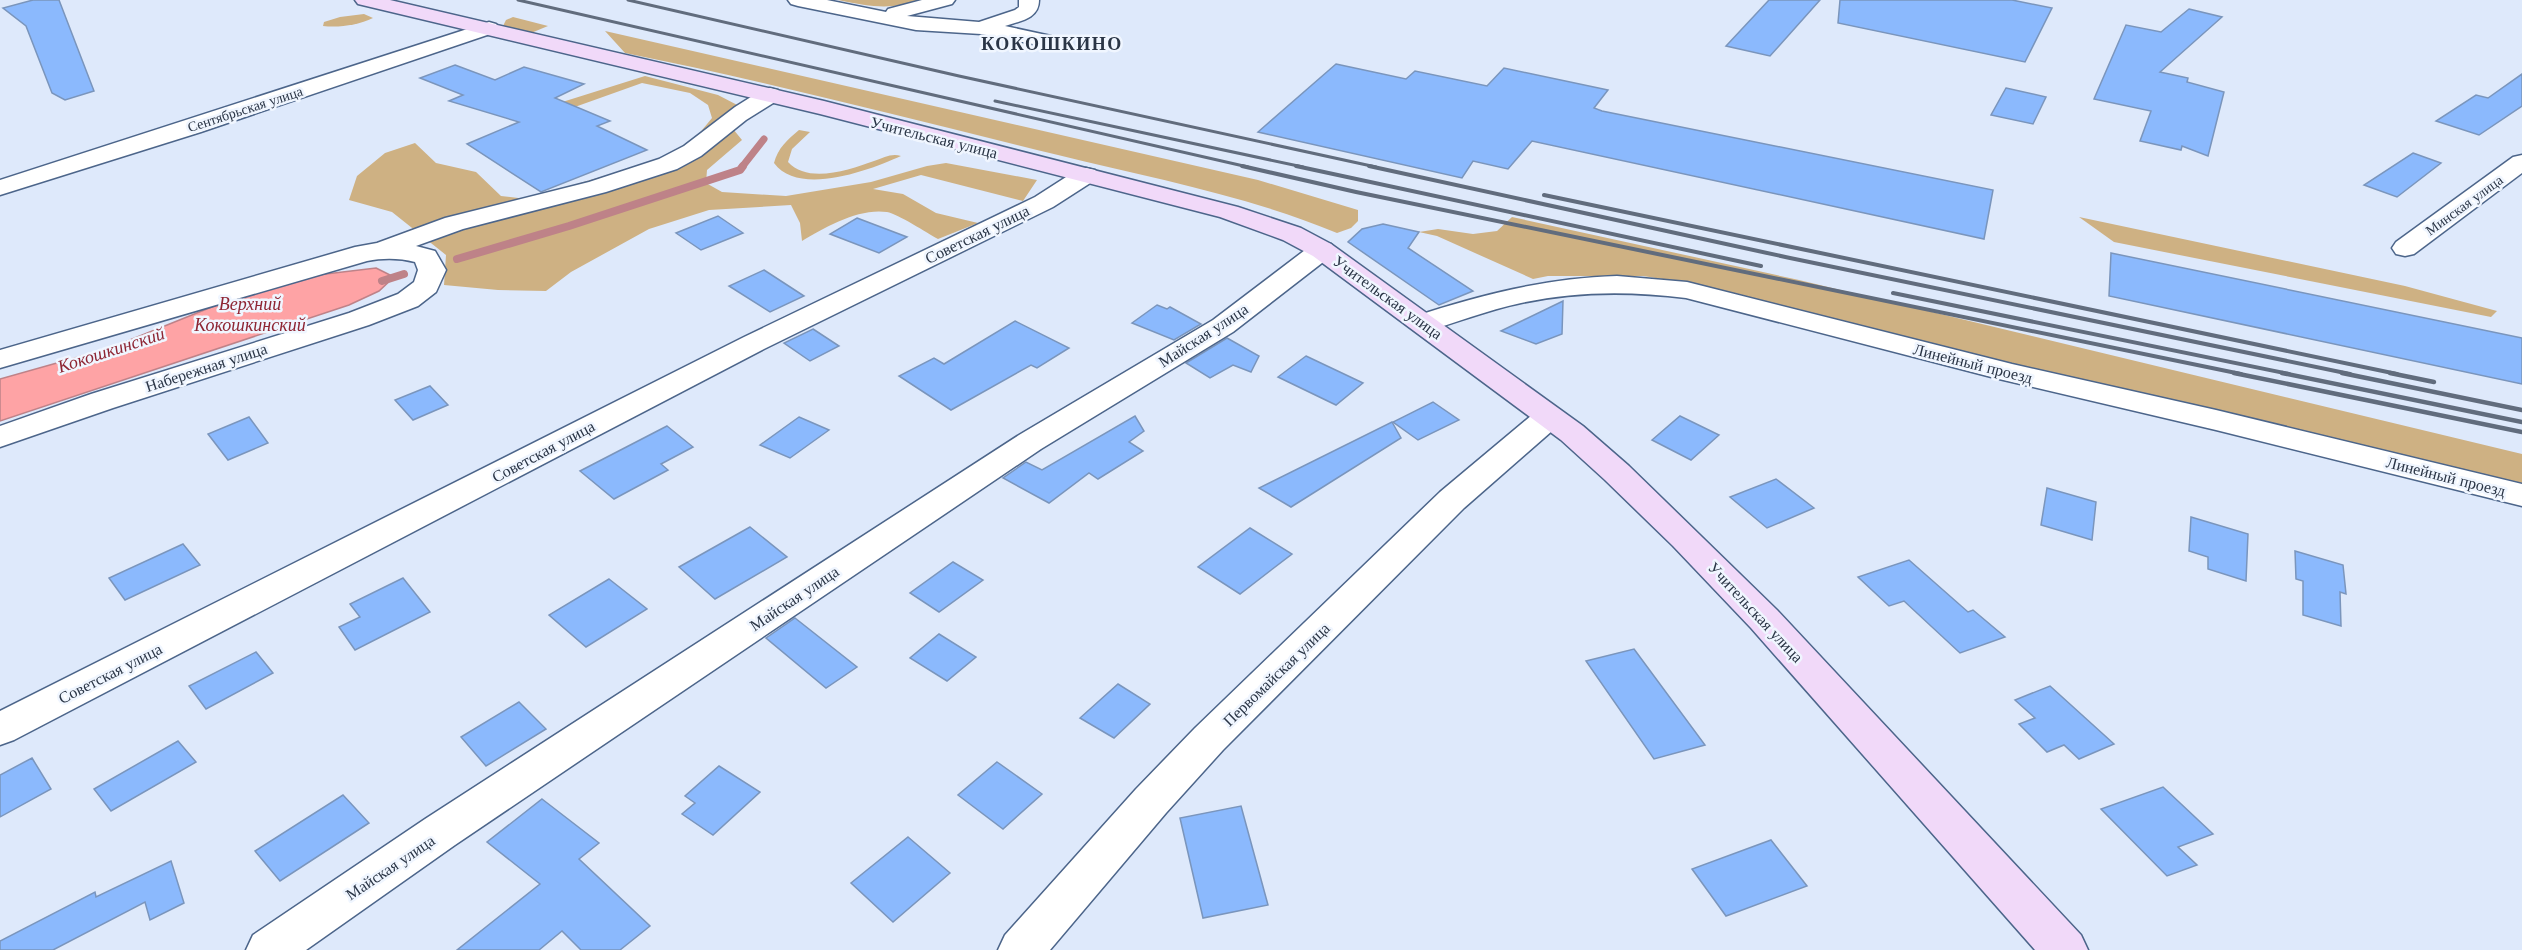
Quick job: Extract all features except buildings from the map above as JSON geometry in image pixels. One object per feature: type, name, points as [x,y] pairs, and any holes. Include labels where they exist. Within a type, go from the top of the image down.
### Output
[{"type":"street","name":"Учительская улица","points":[[365,0],[770,95],[1237,214],[1292,234],[1322,250],[1424,323],[1605,462],[1701,554],[1771,627],[2065,950]]},
{"type":"street","points":[[798,0],[916,24],[981,28],[1044,40]]},
{"type":"street","points":[[877,17],[945,0]]},
{"type":"street","points":[[981,28],[1022,14],[1029,9],[1029,0]]},
{"type":"street","name":"Сентябрьская улица","points":[[0,188],[193,127],[489,28]]},
{"type":"street","points":[[0,359],[364,253],[394,251],[445,225],[670,164],[698,149],[728,123],[770,95]]},
{"type":"street","name":"Минская улица","points":[[2405,248],[2522,162]]},
{"type":"street","name":"Советская улица","points":[[0,729],[753,343],[1044,202],[1086,175]]},
{"type":"street","name":"Майская улица","points":[[269,950],[450,826],[1030,442],[1223,326],[1322,250]]},
{"type":"street","name":"Набережная улица","points":[[0,437],[102,401],[359,319],[408,300],[426,286],[432,270],[426,257],[394,251]]},
{"type":"street","name":"Линейный проезд","points":[[1424,323],[1498,299],[1568,285],[1609,283],[1687,290],[2010,373],[2522,495]]},
{"type":"street","name":"Первомайская улица","points":[[1027,947],[1151,801],[1209,739],[1452,500],[1549,417]]},
{"type":"shaded area","points":[[838,0],[927,0],[882,6]]},
{"type":"shaded area","points":[[364,14],[373,18],[348,25],[323,26],[324,22],[340,17]]},
{"type":"shaded area","points":[[513,17],[548,26],[531,33],[503,26],[506,20]]},
{"type":"shaded area","points":[[605,31],[1258,180],[1358,210],[1358,221],[1351,228],[1337,233],[1235,198],[788,89],[625,53]]},
{"type":"shaded area","points":[[645,76],[718,95],[743,108],[724,118],[742,140],[707,170],[706,183],[722,192],[786,196],[871,182],[946,163],[1037,180],[1023,201],[921,175],[873,189],[903,194],[936,213],[978,223],[938,239],[887,212],[854,216],[802,241],[800,223],[791,205],[709,210],[649,229],[571,272],[546,291],[498,290],[444,285],[446,255],[392,212],[349,200],[357,176],[385,153],[415,143],[436,163],[476,172],[501,196],[535,200],[580,183],[663,159],[698,135],[712,118],[708,105],[690,93],[642,83],[572,108],[556,104]]},
{"type":"shaded area","points":[[799,130],[810,132],[792,149],[788,162],[796,169],[806,172],[817,174],[841,171],[888,156],[901,156],[872,168],[835,178],[800,178],[785,173],[774,163],[784,145]]},
{"type":"shaded area","points":[[1512,217],[1799,280],[2522,454],[2522,486],[1935,347],[1688,283],[1643,276],[1548,276],[1533,279],[1437,236],[1419,232],[1438,229],[1473,234],[1497,231]]},
{"type":"shaded area","points":[[2079,217],[2405,286],[2497,311],[2491,317],[2114,242]]},
{"type":"water","name":"Верхний Кокошкинский","points":[[376,268],[394,277],[379,291],[349,305],[0,421],[0,379],[110,348],[244,294],[309,276]]},
{"type":"waterway","points":[[742,167],[764,139]]},
{"type":"waterway","points":[[457,259],[569,226],[740,170],[743,166]]},
{"type":"waterway","name":"Кокошкинский","points":[[382,281],[404,274]]},
{"type":"railway","points":[[518,0],[1248,167]]},
{"type":"railway","points":[[628,0],[959,76],[1376,167]]},
{"type":"railway","points":[[995,101],[1303,167]]},
{"type":"railway","points":[[1242,166],[1356,192],[2241,374]]},
{"type":"railway","points":[[1296,166],[1761,266]]},
{"type":"railway","points":[[1369,166],[1790,258],[2350,374]]},
{"type":"railway","points":[[1544,195],[2397,374]]},
{"type":"railway","points":[[1893,293],[2289,374]]},
{"type":"railway","points":[[2234,373],[2522,432]]},
{"type":"railway","points":[[2282,373],[2522,422]]},
{"type":"railway","points":[[2342,373],[2522,410]]},
{"type":"railway","points":[[2390,373],[2434,382]]},
{"type":"district","name":"КОКОШКИНО","points":[[1052,44]]}]
